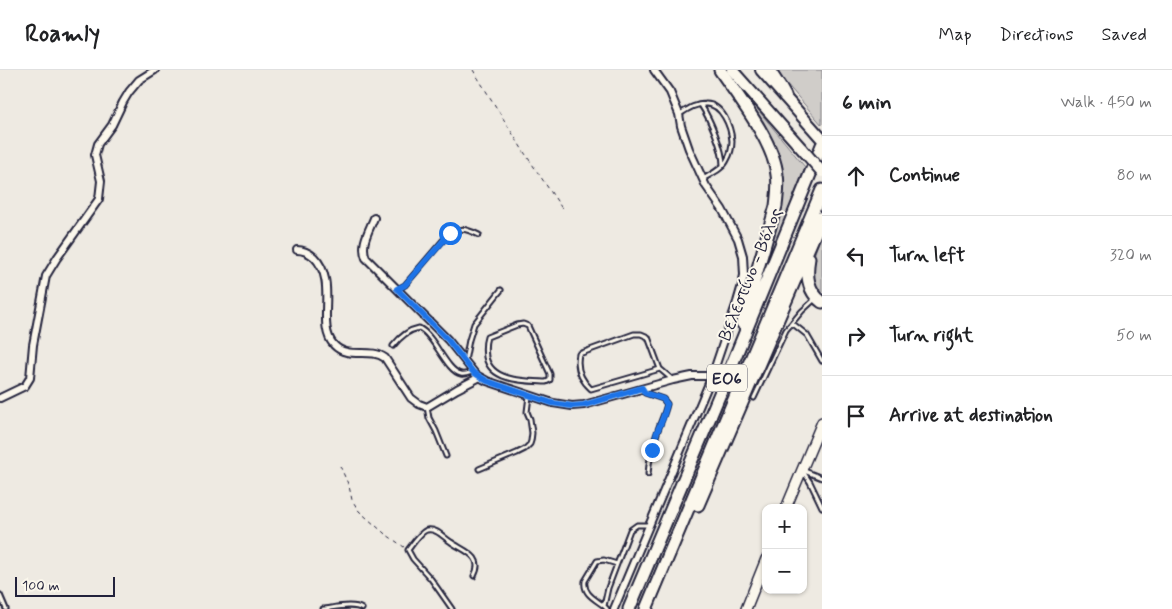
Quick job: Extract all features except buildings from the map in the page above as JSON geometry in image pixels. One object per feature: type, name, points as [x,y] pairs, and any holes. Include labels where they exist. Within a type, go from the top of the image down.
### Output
[{"type":"highway","points":[[720,70],[761,131],[773,155],[778,181],[773,216],[724,384]]},
{"type":"highway","points":[[769,70],[785,96]]},
{"type":"highway","name":"Βελεστίνο - Βόλος","points":[[629,609],[822,145]]},
{"type":"highway","name":"Βελεστίνο - Βόλος","points":[[647,609],[822,190]]},
{"type":"highway","points":[[647,609],[679,549],[822,217]]},
{"type":"highway","points":[[813,239],[809,256],[808,275],[810,288],[819,298]]},
{"type":"main road","points":[[732,70],[822,172]]},
{"type":"main road","points":[[761,70],[822,139]]},
{"type":"street","points":[[0,398],[25,386],[30,378],[32,345],[46,276],[99,199],[101,181],[95,155],[98,144],[112,125],[129,92],[140,80],[155,70]]},
{"type":"street","points":[[614,609],[712,376],[742,285],[744,266],[741,247],[734,230],[702,179],[689,149],[679,114],[670,92],[654,70]]},
{"type":"street","points":[[374,218],[364,242],[365,255],[369,262],[448,340],[480,378],[552,403],[572,406],[584,405],[673,380],[692,376],[712,376]]},
{"type":"street","points":[[297,250],[306,251],[321,265],[326,287],[328,337],[340,350],[380,354],[385,358],[411,398],[415,402],[427,406],[480,378]]},
{"type":"street","points":[[788,504],[822,422]]},
{"type":"street","points":[[746,609],[762,569]]},
{"type":"lane","points":[[679,114],[696,105],[713,105],[719,109],[727,122],[732,144],[727,161],[724,166],[702,179]]},
{"type":"lane","points":[[701,105],[708,115],[723,157],[724,166]]},
{"type":"lane","points":[[397,289],[405,285],[453,231],[462,229],[479,235]]},
{"type":"lane","points":[[465,361],[474,324],[500,290]]},
{"type":"lane","points":[[754,398],[781,339],[802,311],[819,298]]},
{"type":"lane","points":[[792,323],[807,335],[822,361]]},
{"type":"lane","points":[[523,324],[528,326],[550,378],[546,382],[518,380],[500,375],[492,368],[487,360],[486,341],[487,337],[523,324]]},
{"type":"lane","points":[[393,346],[399,338],[410,330],[419,328],[430,338],[456,373],[462,375],[473,372]]},
{"type":"lane","points":[[660,369],[591,389],[580,375],[578,359],[579,354],[634,334],[641,334],[648,337],[660,369],[673,380]]},
{"type":"lane","points":[[515,391],[518,380]]},
{"type":"lane","points":[[642,388],[645,393],[663,399],[667,404],[657,432],[648,474]]},
{"type":"lane","points":[[479,469],[517,453],[530,444],[532,433],[527,412],[529,395]]},
{"type":"lane","points":[[427,406],[429,418],[446,456]]},
{"type":"lane","points":[[802,470],[822,478]]},
{"type":"lane","points":[[802,470],[822,507]]},
{"type":"lane","points":[[605,608],[608,588],[630,530],[637,525],[649,525]]},
{"type":"lane","points":[[452,609],[408,550],[424,531],[428,529],[438,532],[451,542],[470,552],[477,564],[474,576]]},
{"type":"lane","points":[[605,608],[588,594],[584,588],[585,581],[597,561],[604,560],[617,564]]},
{"type":"lane","points":[[0,595],[6,609]]},
{"type":"lane","points":[[750,599],[752,609]]},
{"type":"lane","points":[[324,609],[351,606],[362,609]]},
{"type":"path","points":[[473,70],[563,210]]},
{"type":"path","points":[[340,466],[352,500],[359,511],[384,533],[408,550]]},
{"type":"shaded area","points":[[775,70],[822,70],[822,125],[780,76]]},
{"type":"shaded area","points":[[735,82],[805,167],[753,301],[781,186]]},
{"type":"shaded area","points":[[822,234],[822,296],[814,280],[813,265]]},
{"type":"route","points":[[450,233],[405,285],[397,289],[448,340],[473,372],[487,381],[541,400],[572,406],[612,398],[642,388],[645,393],[663,399],[667,404],[652,450]]}]
